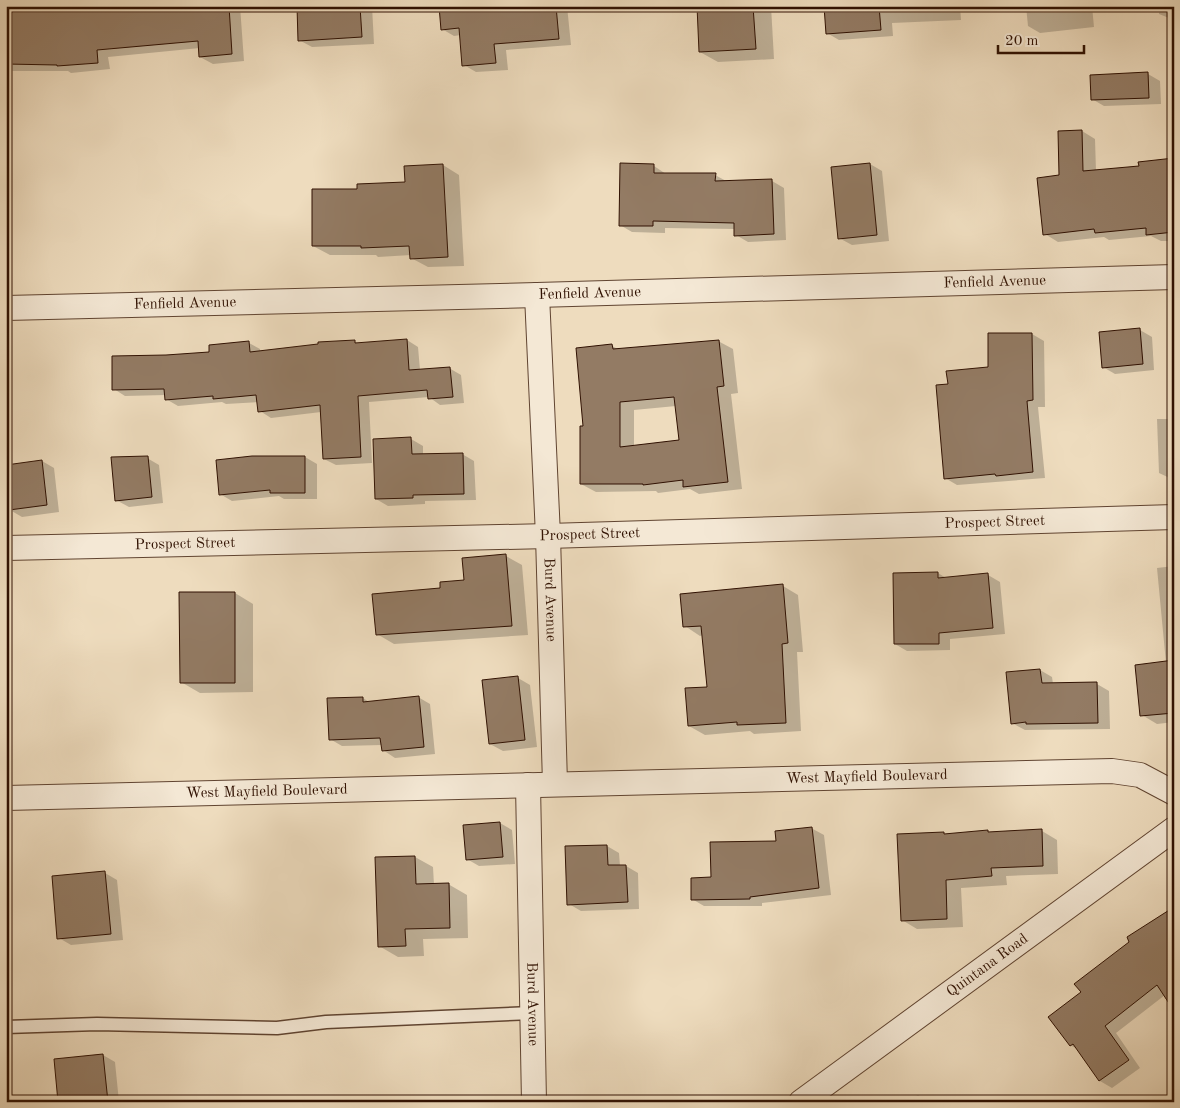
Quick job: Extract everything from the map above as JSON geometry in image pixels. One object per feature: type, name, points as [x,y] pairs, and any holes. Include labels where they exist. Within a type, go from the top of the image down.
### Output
[{"type":"street","name":"Fenfield Avenue","points":[[6,308],[1174,277]]},
{"type":"street","name":"Burd Avenue","points":[[537,295],[548,536],[555,784]]},
{"type":"street","name":"Prospect Street","points":[[6,548],[548,536],[1174,517]]},
{"type":"street","name":"West Mayfield Boulevard","points":[[6,798],[1112,772],[1140,775],[1174,793]]},
{"type":"street","name":"Burd Avenue","points":[[528,786],[534,1102]]},
{"type":"street","name":"Quintana Road","points":[[801,1102],[1174,829]]},
{"type":"lane","points":[[6,1027],[97,1024],[277,1028],[326,1022],[532,1013]]},
{"type":"building","points":[[6,6],[229,6],[232,54],[199,57],[198,41],[97,50],[98,63],[57,66],[6,64]]},
{"type":"building","points":[[297,6],[360,6],[362,37],[298,41]]},
{"type":"building","points":[[439,6],[556,6],[559,39],[494,44],[496,63],[462,66],[459,28],[441,30]]},
{"type":"building","points":[[697,6],[753,6],[756,49],[699,52]]},
{"type":"building","points":[[824,6],[879,6],[881,30],[826,34]]},
{"type":"building","points":[[1148,72],[1149,98],[1091,100],[1090,75]]},
{"type":"building","points":[[1082,130],[1083,171],[1139,166],[1138,162],[1174,158],[1174,232],[1146,235],[1146,228],[1095,233],[1094,229],[1043,235],[1037,178],[1059,175],[1058,131]]},
{"type":"building","points":[[620,163],[654,164],[654,173],[716,173],[715,181],[772,179],[774,234],[734,236],[734,223],[653,221],[653,226],[619,226]]},
{"type":"building","points":[[870,163],[877,235],[838,239],[831,167]]},
{"type":"building","points":[[443,164],[448,257],[410,259],[409,246],[361,248],[361,246],[312,246],[312,189],[357,189],[357,184],[405,182],[404,166]]},
{"type":"building","points":[[1140,328],[1143,364],[1102,368],[1099,332]]},
{"type":"building","points":[[988,333],[1032,333],[1033,400],[1027,401],[1033,472],[944,479],[936,385],[948,384],[946,371],[988,367]]},
{"type":"building","points":[[407,339],[409,370],[450,367],[453,397],[428,399],[427,390],[358,396],[361,457],[323,459],[320,405],[258,412],[256,395],[213,399],[213,396],[165,400],[164,389],[112,390],[112,356],[209,352],[209,345],[249,341],[250,352],[318,344],[318,342],[355,340],[355,343]]},
{"type":"building","points":[[719,340],[724,386],[717,387],[728,482],[683,487],[683,480],[643,485],[580,484],[580,426],[583,426],[576,348],[612,344],[613,349]],"holes":[[[674,397],[679,440],[620,447],[620,402]]]},
{"type":"building","points":[[411,437],[412,454],[463,453],[464,494],[413,495],[413,498],[375,499],[373,439]]},
{"type":"building","points":[[148,456],[152,497],[115,501],[111,457]]},
{"type":"building","points":[[252,456],[305,456],[305,493],[270,493],[270,490],[219,495],[216,460]]},
{"type":"building","points":[[42,460],[47,505],[9,510],[6,492],[6,465]]},
{"type":"building","points":[[506,554],[512,626],[376,635],[372,594],[440,588],[440,582],[464,580],[462,558]]},
{"type":"building","points":[[938,572],[938,578],[988,573],[993,628],[939,633],[939,644],[894,644],[893,573]]},
{"type":"building","points":[[783,584],[788,643],[782,644],[786,723],[737,725],[737,722],[688,726],[685,688],[707,687],[701,626],[683,627],[680,594]]},
{"type":"building","points":[[179,592],[235,592],[235,683],[180,683]]},
{"type":"building","points":[[1174,660],[1174,713],[1140,716],[1135,665]]},
{"type":"building","points":[[1040,669],[1042,683],[1097,682],[1098,723],[1026,724],[1026,722],[1011,724],[1006,672]]},
{"type":"building","points":[[518,676],[525,740],[489,744],[482,680]]},
{"type":"building","points":[[419,696],[424,747],[382,751],[380,738],[329,740],[327,698],[363,697],[363,702]]},
{"type":"building","points":[[500,822],[503,857],[466,860],[463,825]]},
{"type":"building","points":[[812,827],[819,888],[750,897],[750,899],[691,900],[691,878],[711,877],[710,842],[776,841],[775,831]]},
{"type":"building","points":[[1042,829],[1043,866],[991,868],[992,876],[946,880],[947,919],[901,921],[897,834],[944,832],[944,834],[988,830],[988,832]]},
{"type":"building","points":[[607,845],[608,865],[626,865],[628,902],[567,905],[565,846]]},
{"type":"building","points":[[415,856],[416,884],[449,883],[450,928],[405,929],[406,946],[378,947],[375,857]]},
{"type":"building","points":[[105,871],[111,934],[57,939],[52,876]]},
{"type":"building","points":[[1174,907],[1174,1011],[1157,985],[1105,1026],[1129,1060],[1099,1081],[1073,1044],[1070,1046],[1048,1017],[1081,992],[1074,984],[1129,942],[1127,937]]},
{"type":"building","points":[[103,1054],[108,1102],[58,1102],[54,1059]]}]
